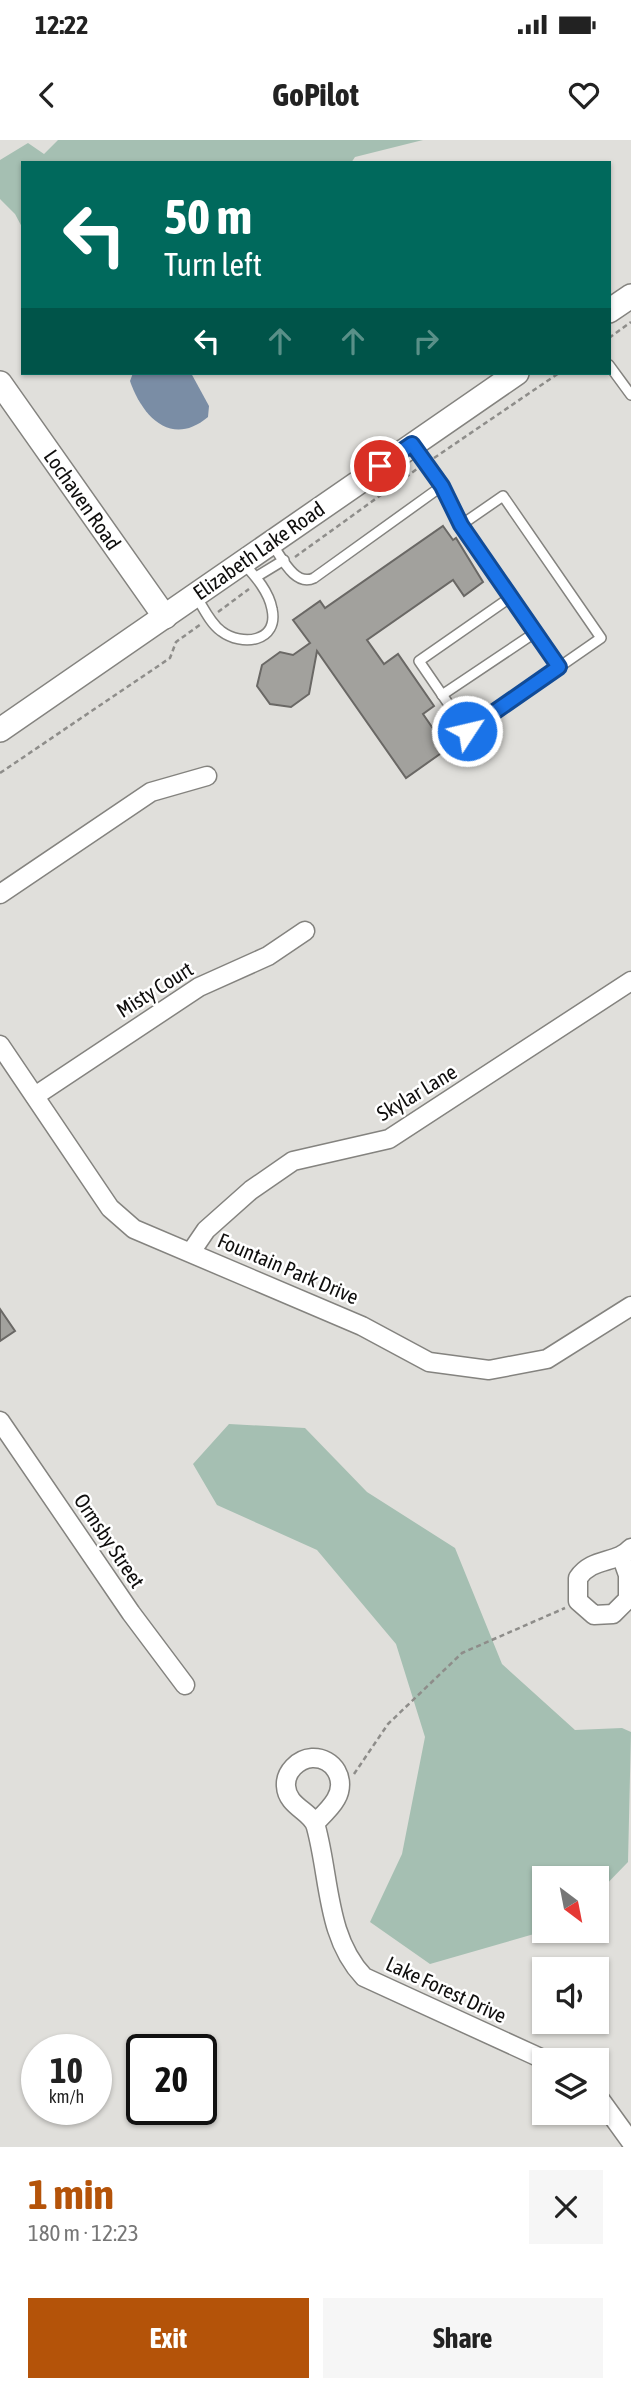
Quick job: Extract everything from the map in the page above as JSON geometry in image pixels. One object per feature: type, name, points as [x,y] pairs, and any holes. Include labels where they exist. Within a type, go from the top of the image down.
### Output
[{"type":"street","points":[[611,310],[631,296]]},
{"type":"street","name":"Elizabeth Lake Road","points":[[0,730],[195,596],[253,574],[277,551],[412,444],[514,375]]},
{"type":"street","name":"Lochaven Road","points":[[0,383],[165,617]]},
{"type":"street","points":[[0,894],[151,792],[206,776]]},
{"type":"street","name":"Misty Court","points":[[35,1096],[199,987],[268,956],[305,931]]},
{"type":"street","name":"Skylar Lane","points":[[191,1252],[206,1230],[251,1189],[293,1161],[389,1139],[631,981]]},
{"type":"street","name":"Fountain Park Drive","points":[[0,1045],[110,1208],[134,1228],[362,1326],[429,1362],[489,1370],[547,1359],[631,1306]]},
{"type":"street","name":"Ormsby Street","points":[[0,1421],[131,1613],[185,1685]]},
{"type":"street","points":[[627,1553],[630,1588],[628,1599],[622,1608],[604,1616],[594,1615],[578,1601],[575,1586],[581,1574],[597,1562],[627,1553]]},
{"type":"street","points":[[321,1759],[335,1768],[340,1785],[336,1799],[315,1823],[295,1807],[289,1796],[286,1778],[290,1770],[301,1761],[321,1759]]},
{"type":"street","name":"Lake Forest Drive","points":[[315,1823],[338,1938],[347,1959],[364,1977],[396,1994],[532,2054]]},
{"type":"street","points":[[609,2111],[631,2141]]},
{"type":"lane","points":[[611,368],[631,395]]},
{"type":"lane","points":[[412,444],[442,486],[461,525],[559,667]]},
{"type":"lane","points":[[277,551],[298,579],[308,581],[442,486]]},
{"type":"lane","points":[[461,525],[503,496],[601,638],[467,731],[419,661],[511,597]]},
{"type":"lane","points":[[195,596],[218,630],[238,642],[250,642],[262,636],[272,624],[273,611],[253,574]]},
{"type":"lane","points":[[442,695],[536,632]]},
{"type":"path","points":[[611,337],[631,322]]},
{"type":"path","points":[[0,773],[170,659],[176,642],[210,617],[253,574]]},
{"type":"path","points":[[340,1785],[359,1770],[388,1724],[462,1653],[506,1631],[537,1622],[578,1601]]},
{"type":"green space","points":[[58,140],[423,140],[355,157],[352,161],[21,161],[21,225],[15,214],[0,199],[0,160],[28,143],[44,154]]},
{"type":"green space","points":[[229,1424],[305,1428],[367,1492],[455,1548],[502,1664],[575,1730],[622,1728],[631,1732],[628,1862],[609,1882],[609,1866],[532,1866],[532,1935],[430,1964],[370,1922],[402,1854],[425,1737],[396,1644],[317,1550],[217,1505],[193,1464]]},
{"type":"water","points":[[132,375],[192,375],[209,406],[208,417],[195,426],[182,429],[160,424],[142,406],[130,381]]},
{"type":"building","points":[[443,526],[453,540],[456,538],[483,582],[464,596],[453,580],[367,640],[384,664],[398,654],[434,706],[423,714],[447,749],[406,778],[317,651],[309,694],[291,707],[270,704],[257,686],[262,665],[280,652],[293,655],[310,643],[293,620],[320,601],[325,608]]},
{"type":"building","points":[[0,1309],[15,1331],[0,1341]]},
{"type":"route","points":[[380,466],[412,444],[442,486],[461,525],[559,667],[467,731]]}]
